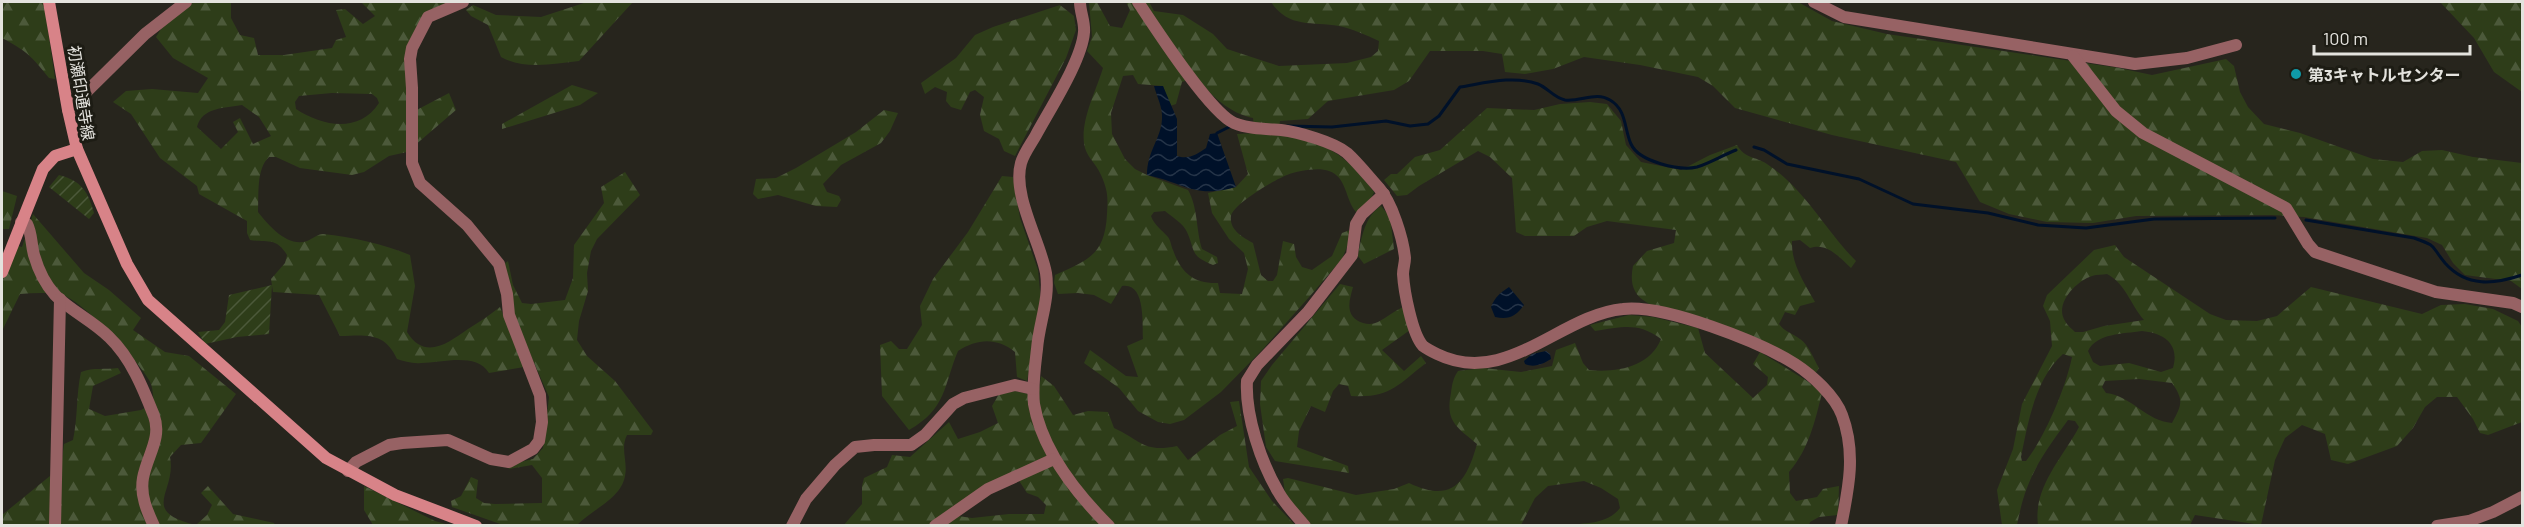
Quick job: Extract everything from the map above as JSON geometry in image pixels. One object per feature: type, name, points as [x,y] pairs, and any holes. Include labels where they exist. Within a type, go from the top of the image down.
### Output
[{"type":"street","name":"初瀬印通寺線","points":[[2,272],[43,169],[56,156],[77,149],[49,2]]},
{"type":"street","points":[[68,110],[145,34],[186,2]]},
{"type":"street","points":[[348,471],[356,462],[389,445],[402,442],[448,440],[491,459],[509,462],[533,449],[539,441],[542,422],[540,395],[509,315],[507,294],[499,264],[467,225],[420,183],[412,163],[410,59],[412,48],[428,17],[463,2]]},
{"type":"street","points":[[1080,2],[1084,36],[1074,64],[1026,152],[1020,171],[1020,189],[1045,271],[1047,285],[1047,298],[1037,348],[1034,405],[1054,459],[1093,509],[1109,525]]},
{"type":"street","points":[[1138,2],[1196,84],[1223,116],[1232,123],[1243,126],[1286,131],[1337,146],[1347,153],[1384,194],[1390,203],[1405,257],[1403,275],[1417,334],[1423,346],[1446,358],[1473,363],[1497,361],[1596,316],[1624,309],[1654,311],[1706,324],[1796,364],[1817,382],[1839,408],[1848,436],[1851,459],[1851,477],[1841,525]]},
{"type":"street","points":[[1814,2],[1844,17],[2073,56],[2135,64],[2187,58],[2236,45]]},
{"type":"street","points":[[2073,56],[2116,111],[2136,128],[2286,208],[2307,244],[2316,252],[2436,292],[2513,303],[2523,308]]},
{"type":"street","points":[[77,149],[127,264],[148,300],[326,458],[395,495],[476,525]]},
{"type":"street","points":[[1305,525],[1279,494],[1266,467],[1251,415],[1247,381],[1257,365],[1308,312],[1352,255],[1356,224],[1362,214],[1384,194]]},
{"type":"street","points":[[21,222],[27,224],[31,231],[34,253],[41,274],[60,299],[109,337],[129,360],[155,419],[157,436],[143,476],[142,486],[146,508],[154,525]]},
{"type":"street","points":[[55,525],[60,299]]},
{"type":"street","points":[[792,525],[806,499],[855,447],[910,445],[924,435],[952,404],[964,398],[1015,385],[1034,389]]},
{"type":"street","points":[[935,525],[988,489],[1054,459]]},
{"type":"street","points":[[2437,525],[2469,521],[2523,497]]},
{"type":"green space","points":[[2,2],[44,2],[55,79],[49,78],[23,50],[2,38]]},
{"type":"green space","points":[[194,2],[231,2],[231,18],[240,35],[254,38],[258,55],[284,55],[332,48],[336,40],[346,37],[336,10],[345,9],[363,24],[375,16],[361,2],[453,2],[432,9],[418,27],[409,114],[449,93],[456,110],[407,152],[389,156],[364,172],[352,175],[300,168],[276,157],[269,157],[260,175],[258,212],[279,234],[293,241],[307,241],[323,234],[367,242],[410,255],[415,286],[407,332],[421,346],[437,347],[445,344],[500,307],[524,367],[489,373],[476,363],[467,361],[418,363],[397,359],[387,344],[374,337],[340,336],[319,295],[273,292],[271,279],[285,263],[287,255],[283,249],[275,243],[250,240],[247,233],[247,221],[199,194],[197,186],[160,158],[131,114],[113,102],[126,91],[152,89],[198,93],[208,78],[173,58],[156,37],[163,26]],"holes":[[[332,93],[372,94],[379,103],[371,113],[361,119],[340,124],[317,120],[296,109],[295,102],[299,96]],[[242,105],[259,117],[271,136],[253,144],[240,118],[233,122],[238,132],[221,149],[197,127],[200,120],[209,112]]]},
{"type":"green space","points":[[587,2],[633,2],[579,61],[549,64],[519,64],[501,57],[488,25],[471,16],[466,10],[473,5],[496,15],[541,17]]},
{"type":"green space","points":[[1089,2],[1097,2],[1110,26],[1122,28],[1130,10],[1126,2],[1149,2],[1154,11],[1183,15],[1213,34],[1227,49],[1279,66],[1347,63],[1371,57],[1378,51],[1379,41],[1344,27],[1294,20],[1278,11],[1271,2],[1798,2],[1832,21],[1887,34],[2119,68],[2152,75],[2226,59],[2234,66],[2240,92],[2248,107],[2264,124],[2300,133],[2373,159],[2403,162],[2422,151],[2442,150],[2473,157],[2522,163],[2522,289],[2511,281],[2465,275],[2453,263],[2442,245],[2427,238],[2304,217],[2272,215],[2136,216],[2093,223],[2047,222],[2009,214],[1980,202],[1956,162],[1832,135],[1735,108],[1713,86],[1698,77],[1584,57],[1553,69],[1525,74],[1505,72],[1502,54],[1483,51],[1430,51],[1409,81],[1394,90],[1328,101],[1308,119],[1280,121],[1278,134],[1309,141],[1333,151],[1353,167],[1374,192],[1369,203],[1356,212],[1343,183],[1335,174],[1319,169],[1308,170],[1274,181],[1239,205],[1231,216],[1232,225],[1237,232],[1253,243],[1261,275],[1268,281],[1273,281],[1277,275],[1283,241],[1294,244],[1296,257],[1302,267],[1312,270],[1332,256],[1342,233],[1350,230],[1348,244],[1342,259],[1263,349],[1221,392],[1184,420],[1170,424],[1158,422],[1138,411],[1119,388],[1084,363],[1090,350],[1126,376],[1138,377],[1127,346],[1143,339],[1141,305],[1135,290],[1122,286],[1111,304],[1094,295],[1058,294],[1054,283],[1055,275],[1077,265],[1093,254],[1099,247],[1106,227],[1106,190],[1099,171],[1086,152],[1084,143],[1087,115],[1103,68],[1087,51],[1092,37]],"holes":[[[1133,75],[1138,84],[1163,86],[1170,106],[1176,104],[1182,82],[1196,77],[1222,103],[1244,116],[1253,118],[1255,133],[1237,134],[1248,174],[1236,187],[1208,193],[1212,213],[1229,239],[1244,253],[1248,269],[1242,294],[1220,293],[1218,283],[1202,282],[1190,276],[1176,258],[1170,240],[1152,219],[1154,212],[1165,211],[1185,229],[1194,252],[1200,258],[1213,265],[1218,263],[1217,257],[1202,249],[1194,204],[1188,190],[1135,169],[1125,159],[1112,134],[1111,113],[1123,76]]]},
{"type":"green space","points":[[2440,2],[2522,2],[2522,92],[2494,72],[2474,38]]},
{"type":"green space","points":[[1060,5],[1074,16],[1076,30],[1066,58],[1015,156],[1004,151],[999,139],[984,131],[980,115],[984,97],[975,90],[970,92],[961,110],[951,107],[946,101],[947,92],[935,87],[925,94],[921,83],[956,58],[975,35]]},
{"type":"green space","points":[[572,85],[598,93],[580,105],[502,129],[502,124]]},
{"type":"green space","points":[[1590,102],[1607,104],[1621,121],[1626,145],[1641,162],[1681,170],[1710,155],[1737,145],[1743,153],[1763,161],[1780,174],[1804,197],[1856,261],[1851,268],[1827,249],[1810,248],[1800,240],[1792,241],[1796,265],[1815,302],[1800,306],[1795,315],[1785,312],[1779,324],[1806,345],[1819,368],[1815,374],[1777,349],[1751,336],[1708,320],[1660,309],[1641,299],[1632,282],[1633,266],[1647,251],[1674,243],[1676,230],[1607,221],[1587,227],[1574,236],[1525,236],[1516,232],[1512,178],[1490,157],[1478,151],[1407,195],[1397,196],[1384,180],[1391,174],[1397,174],[1415,157],[1440,150],[1487,108],[1534,110],[1560,104]]},
{"type":"green space","points":[[884,110],[898,113],[890,131],[881,143],[841,165],[823,184],[827,192],[839,196],[841,200],[837,207],[816,206],[778,195],[758,199],[753,194],[756,179],[776,178],[796,168],[856,132]]},
{"type":"green space","points":[[625,172],[640,195],[597,239],[591,251],[587,273],[588,291],[579,321],[577,340],[587,356],[615,381],[653,431],[651,435],[627,435],[624,445],[626,471],[622,484],[612,498],[577,525],[503,525],[452,507],[451,501],[461,496],[471,477],[478,480],[476,498],[484,503],[542,503],[542,478],[532,465],[509,469],[507,465],[533,459],[543,448],[549,397],[515,319],[504,264],[508,261],[513,285],[522,303],[565,300],[573,278],[574,245],[604,203],[601,187]]},
{"type":"green space","points":[[59,175],[67,177],[83,188],[94,213],[89,219],[49,187]]},
{"type":"green space","points":[[1002,176],[1013,177],[1020,218],[1038,270],[1040,313],[1027,381],[1017,377],[1015,352],[1008,347],[986,341],[972,344],[958,351],[937,405],[921,422],[909,430],[882,396],[880,345],[891,341],[899,349],[907,349],[922,325],[920,306],[933,279],[968,232]]},
{"type":"green space","points":[[2,191],[17,196],[9,229],[2,229]]},
{"type":"green space","points":[[1381,206],[1390,217],[1394,249],[1364,264],[1358,256],[1362,235],[1367,221]]},
{"type":"green space","points":[[33,214],[84,273],[109,290],[141,318],[133,330],[165,352],[189,356],[236,394],[201,443],[181,445],[170,457],[171,469],[164,507],[168,513],[196,525],[2,525],[2,515],[61,467],[64,444],[73,440],[81,372],[118,368],[121,373],[93,386],[89,409],[105,416],[141,410],[154,403],[150,382],[134,359],[96,319],[71,299],[47,293],[20,294],[2,331],[2,254],[12,257],[15,245],[22,247]]},
{"type":"green space","points":[[2115,245],[2124,257],[2210,314],[2226,320],[2257,321],[2277,316],[2311,287],[2422,314],[2441,305],[2465,304],[2493,309],[2518,321],[2522,327],[2522,422],[2488,435],[2480,433],[2457,397],[2437,397],[2425,407],[2413,428],[2397,446],[2348,464],[2331,460],[2325,434],[2302,425],[2285,438],[2275,460],[2261,525],[2195,515],[2190,525],[2038,525],[2040,498],[2044,486],[2079,427],[2075,421],[2068,420],[2035,469],[2025,494],[2017,525],[2002,525],[1997,490],[2013,449],[2022,404],[2052,346],[2050,321],[2043,306],[2047,295],[2094,250]],"holes":[[[2107,274],[2119,283],[2144,320],[2075,332],[2062,314],[2064,301],[2079,283],[2094,275]],[[2142,331],[2163,337],[2172,346],[2174,352],[2173,368],[2161,372],[2129,363],[2100,366],[2093,362],[2088,351],[2092,345],[2111,335]],[[2063,354],[2072,357],[2054,411],[2033,451],[2026,461],[2022,461],[2034,402],[2053,364]],[[2139,379],[2172,383],[2180,398],[2178,412],[2172,423],[2154,418],[2124,399],[2106,393],[2102,387],[2105,381]]]},
{"type":"green space","points":[[1340,284],[1353,287],[1350,311],[1361,323],[1378,322],[1403,307],[1410,330],[1382,350],[1404,371],[1421,356],[1426,363],[1400,384],[1384,393],[1351,396],[1348,386],[1339,384],[1333,391],[1325,412],[1311,406],[1299,431],[1297,447],[1348,466],[1349,473],[1275,461],[1266,447],[1260,404],[1261,381]]},
{"type":"green space","points":[[272,285],[269,334],[237,337],[205,344],[198,332],[219,330],[225,322],[229,295]]},
{"type":"green space","points":[[1629,315],[1653,317],[1698,328],[1705,353],[1753,398],[1767,385],[1768,377],[1753,364],[1760,352],[1822,393],[1814,424],[1802,454],[1789,472],[1790,493],[1796,501],[1817,497],[1823,489],[1839,486],[1838,515],[1819,517],[1809,525],[1565,525],[1609,518],[1620,508],[1618,499],[1584,481],[1548,486],[1535,498],[1521,525],[1309,526],[1285,493],[1283,479],[1288,478],[1356,495],[1394,489],[1409,483],[1436,491],[1455,486],[1468,470],[1477,444],[1458,428],[1451,417],[1451,390],[1458,371],[1483,368],[1521,372],[1552,366],[1556,350],[1575,343],[1583,363],[1589,370],[1621,369],[1631,366],[1649,356],[1661,339],[1637,328],[1622,327],[1595,331],[1590,325]]},
{"type":"green space","points":[[1041,376],[1054,386],[1073,415],[1088,411],[1108,412],[1114,428],[1150,447],[1177,446],[1188,460],[1220,435],[1237,426],[1230,402],[1239,401],[1249,467],[1272,501],[1295,525],[843,526],[862,504],[864,478],[887,467],[892,455],[910,457],[949,422],[958,439],[998,423],[992,406],[999,394],[1015,391],[1038,396]],"holes":[[[1014,473],[1027,493],[1038,497],[1046,505],[1044,514],[1009,514],[972,518],[958,516]]]},
{"type":"green space","points":[[208,486],[233,514],[275,525],[196,525],[207,515],[212,505],[201,493]]},
{"type":"green space","points":[[364,486],[435,521],[449,525],[373,525],[364,510]]},
{"type":"water","points":[[1154,86],[1163,86],[1177,119],[1177,156],[1189,157],[1206,148],[1210,134],[1217,133],[1236,187],[1199,191],[1147,175],[1149,159],[1162,119],[1161,107]]},
{"type":"water","points":[[1509,287],[1524,305],[1512,316],[1495,317],[1491,307],[1498,295]]},
{"type":"water","points":[[1546,351],[1550,354],[1551,359],[1538,365],[1525,364],[1524,361],[1532,354]]},
{"type":"waterway","points":[[1287,126],[1332,127],[1386,121],[1410,126],[1428,124],[1439,116],[1460,87],[1519,80],[1538,84],[1565,100],[1605,97],[1615,104],[1622,114],[1635,150],[1642,156],[1661,164],[1681,168],[1697,167],[1736,150]]},
{"type":"waterway","points":[[1217,133],[1229,127]]},
{"type":"waterway","points":[[1754,147],[1764,150],[1787,164],[1859,179],[1913,204],[1988,213],[2038,225],[2086,228],[2154,219],[2275,218]]},
{"type":"waterway","points":[[2306,220],[2414,238],[2431,245],[2454,271],[2472,280],[2492,282],[2522,275]]},
{"type":"place","name":"第3キャトルセンター","points":[[2296,74]]}]
